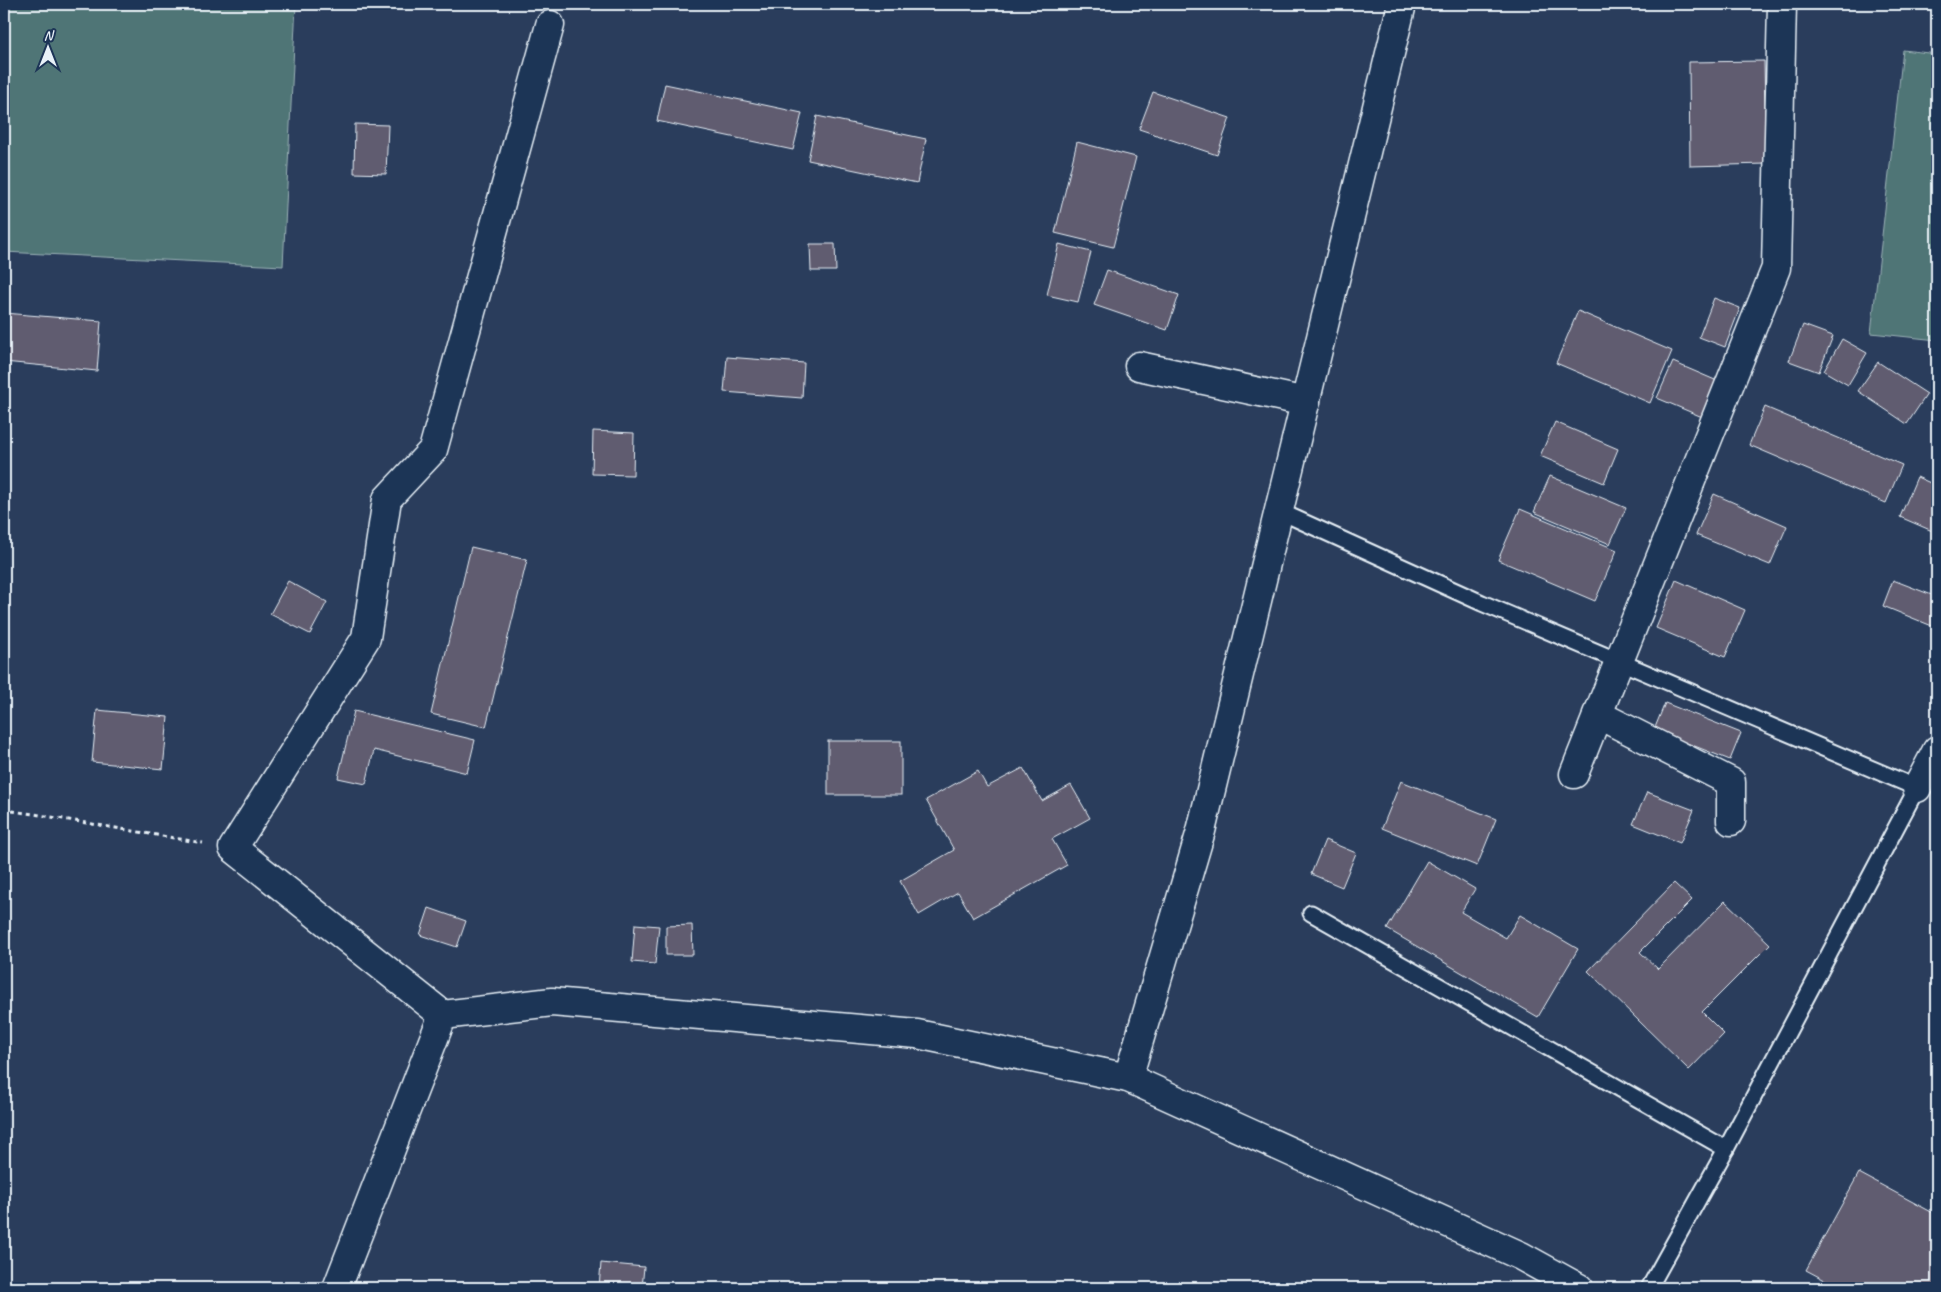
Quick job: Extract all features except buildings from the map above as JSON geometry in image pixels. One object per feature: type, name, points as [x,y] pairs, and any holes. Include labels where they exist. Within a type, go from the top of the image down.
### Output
[{"type":"street","points":[[1128,1078],[1201,831],[1402,4]]},
{"type":"street","points":[[1574,774],[1776,268],[1782,4]]},
{"type":"street","points":[[550,26],[433,450],[387,499],[366,638],[233,848],[443,1014],[552,1002],[916,1034],[1128,1078],[1521,1256],[1579,1288]]},
{"type":"street","points":[[1139,366],[1306,402]]},
{"type":"street","points":[[1597,714],[1731,782],[1731,821]]},
{"type":"street","points":[[1917,788],[1937,750]]},
{"type":"street","points":[[337,1288],[443,1014]]},
{"type":"lane","points":[[1279,511],[1482,603],[1917,788],[1726,1149],[1649,1288]]},
{"type":"lane","points":[[1311,913],[1726,1149]]},
{"type":"path","points":[[4,810],[233,848]]},
{"type":"green space","points":[[4,4],[296,4],[283,266],[4,252]]},
{"type":"green space","points":[[1903,50],[1937,54],[1937,340],[1871,333]]}]
